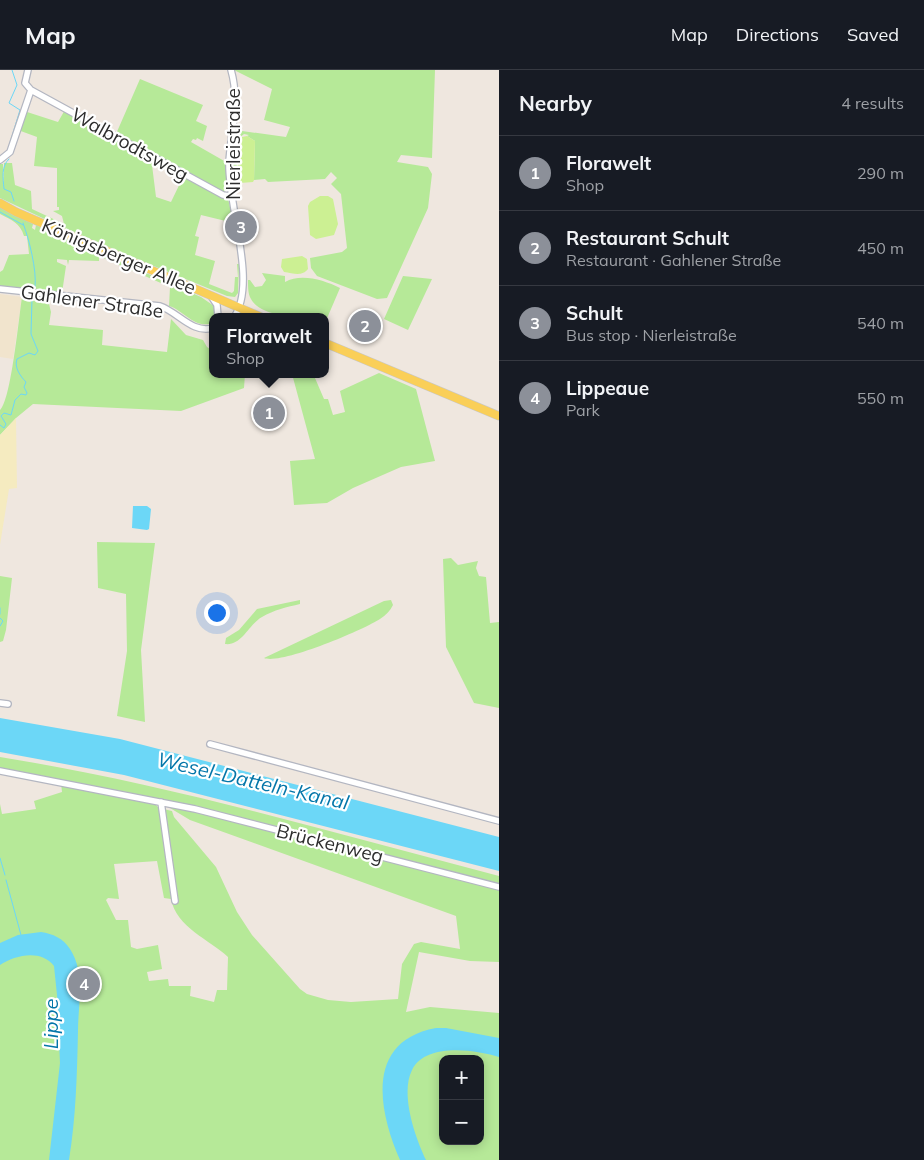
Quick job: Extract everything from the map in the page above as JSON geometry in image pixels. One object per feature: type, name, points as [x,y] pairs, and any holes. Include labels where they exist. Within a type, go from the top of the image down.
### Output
[{"type":"main road","name":"Königsberger Allee","points":[[0,203],[16,212],[239,308]]},
{"type":"main road","points":[[239,308],[251,313]]},
{"type":"main road","points":[[329,345],[499,416]]},
{"type":"street","points":[[0,160],[10,152],[31,90],[25,83],[28,70]]},
{"type":"street","name":"Nierleistraße","points":[[231,70],[236,98],[229,162],[230,196],[241,251],[242,290],[239,308]]},
{"type":"street","name":"Walbrodtsweg","points":[[31,90],[223,196],[230,196]]},
{"type":"street","name":"Gahlener Straße","points":[[0,289],[160,306],[175,313],[190,325],[209,328]]},
{"type":"street","points":[[211,296],[217,306],[218,313]]},
{"type":"street","points":[[236,313],[239,308]]},
{"type":"street","points":[[0,703],[8,704]]},
{"type":"street","points":[[210,744],[499,821]]},
{"type":"street","name":"Brückenweg","points":[[0,771],[161,802],[274,828],[499,887]]},
{"type":"street","points":[[161,802],[175,901]]},
{"type":"shaded area","points":[[0,294],[22,297],[13,359],[0,357]]},
{"type":"green space","points":[[234,70],[435,70],[432,158],[401,155],[397,162],[428,167],[432,174],[428,208],[387,298],[377,299],[317,276],[311,268],[310,258],[342,252],[347,248],[341,194],[331,184],[337,178],[331,172],[325,179],[268,182],[265,179],[254,180],[255,141],[247,136],[249,135],[244,134],[239,138],[235,184],[232,184],[231,162],[235,130],[286,137],[290,127],[264,120],[272,89]]},
{"type":"green space","points":[[140,79],[203,105],[196,121],[207,126],[203,141],[197,138],[191,142],[226,162],[226,191],[222,192],[116,134]]},
{"type":"green space","points":[[66,108],[151,157],[156,197],[171,202],[184,175],[228,199],[234,223],[201,215],[195,236],[199,237],[195,255],[215,261],[209,284],[232,293],[234,291],[235,277],[238,277],[237,264],[239,264],[238,293],[235,297],[227,296],[83,237],[0,198],[0,164],[3,164],[4,189],[4,163],[12,163],[15,185],[31,191],[32,209],[64,224],[62,216],[53,211],[59,210],[59,207],[57,207],[57,168],[34,166],[37,137],[18,130],[24,111],[58,122]]},
{"type":"green space","points":[[247,136],[255,141],[254,180],[253,182],[240,183],[237,180],[239,142],[242,137]]},
{"type":"green space","points":[[320,196],[328,196],[333,199],[338,224],[334,235],[316,239],[310,235],[308,206],[310,202]]},
{"type":"green space","points":[[0,207],[33,224],[32,228],[35,230],[36,225],[201,297],[214,306],[214,313],[209,313],[209,324],[193,321],[169,306],[170,287],[99,256],[99,261],[69,260],[68,265],[67,260],[57,259],[57,262],[66,266],[62,293],[0,286],[0,272],[3,270],[9,255],[29,254],[27,236],[24,236],[15,222],[0,214]]},
{"type":"green space","points":[[302,256],[307,259],[308,269],[306,271],[297,274],[284,272],[281,267],[282,259]]},
{"type":"green space","points":[[262,273],[285,276],[285,282],[291,279],[305,278],[327,282],[340,288],[329,314],[274,313],[257,306],[249,295],[248,280],[255,287],[262,286],[266,280]]},
{"type":"green space","points":[[403,276],[432,279],[408,330],[384,319]]},
{"type":"green space","points":[[22,297],[48,300],[51,312],[49,325],[103,330],[102,345],[167,352],[171,319],[186,335],[203,340],[209,348],[209,378],[245,378],[244,388],[181,411],[33,404],[0,435],[0,410],[8,391]]},
{"type":"green space","points":[[379,373],[416,389],[435,461],[401,467],[353,488],[327,503],[294,505],[290,461],[315,459],[293,378],[315,378],[324,399],[328,399],[333,415],[345,412],[340,391]]},
{"type":"green space","points":[[97,542],[155,543],[141,650],[145,722],[117,716],[127,651],[126,594],[98,588]]},
{"type":"green space","points":[[451,558],[458,565],[478,561],[476,568],[479,576],[486,577],[490,623],[499,622],[499,708],[474,703],[446,647],[443,559]]},
{"type":"green space","points":[[0,576],[12,578],[6,630],[3,641],[0,642]]},
{"type":"green space","points":[[300,600],[300,604],[262,617],[236,642],[225,644],[226,638],[239,630],[257,609]]},
{"type":"green space","points":[[391,600],[393,605],[386,614],[357,631],[304,652],[273,659],[264,658],[384,601]]},
{"type":"green space","points":[[0,757],[126,781],[251,810],[499,876],[499,885],[156,799],[0,769]]},
{"type":"green space","points":[[61,783],[154,803],[159,808],[172,811],[174,817],[216,867],[237,912],[252,935],[300,989],[307,994],[328,1000],[351,1002],[398,999],[402,964],[414,944],[421,942],[460,949],[456,916],[190,820],[165,805],[199,812],[499,889],[499,962],[470,961],[419,952],[406,1012],[430,1007],[499,1013],[499,1160],[0,1160],[0,804],[2,814],[36,809],[34,801],[62,792]],"holes":[[[157,861],[164,898],[171,899],[174,909],[186,925],[228,957],[227,990],[217,990],[214,1002],[190,996],[191,986],[169,986],[168,979],[149,981],[147,972],[162,969],[158,945],[137,949],[131,947],[128,920],[116,920],[106,900],[108,898],[119,899],[114,864]]]},
{"type":"sand","points":[[16,418],[17,488],[9,489],[0,545],[0,435]]},
{"type":"water","points":[[133,506],[147,506],[151,509],[149,529],[132,528]]},
{"type":"water","name":"Wesel-Datteln-Kanal","points":[[0,718],[120,739],[499,837],[499,871],[124,775],[0,752]]},
{"type":"water","points":[[41,932],[57,937],[67,945],[75,959],[80,979],[76,1096],[69,1160],[49,1160],[60,1063],[54,966],[42,957],[28,955],[6,961],[0,965],[0,943],[18,935]]},
{"type":"water","points":[[436,1028],[446,1028],[499,1038],[499,1057],[478,1052],[452,1050],[428,1055],[419,1061],[412,1070],[409,1080],[408,1103],[417,1140],[426,1160],[400,1160],[386,1120],[383,1080],[388,1062],[397,1047],[413,1035]]},
{"type":"waterway","points":[[9,146],[20,110],[9,103],[17,85],[12,70]]},
{"type":"waterway","points":[[9,159],[4,169],[4,189],[11,192],[14,201]]},
{"type":"waterway","points":[[0,212],[23,225]]},
{"type":"waterway","points":[[23,223],[34,263],[35,287]]},
{"type":"waterway","points":[[0,425],[4,428],[6,424],[1,416],[4,413],[11,415],[15,400],[21,394],[26,395],[27,393],[24,387],[26,382],[17,368],[17,359],[29,353],[35,355],[38,351],[31,334],[32,299]]},
{"type":"waterway","points":[[0,608],[0,614]]},
{"type":"waterway","points":[[0,618],[3,621],[0,626]]},
{"type":"waterway","points":[[373,790],[499,824]]},
{"type":"waterway","points":[[0,858],[5,875]]},
{"type":"waterway","points":[[6,880],[21,935]]},
{"type":"place","name":"Schult","points":[[241,227]]},
{"type":"place","name":"Restaurant Schult","points":[[365,326]]},
{"type":"place","name":"Florawelt","points":[[269,413]]},
{"type":"place","name":"Lippeaue","points":[[84,984]]},
{"type":"water label","name":"Lippe","points":[[51,1024]]}]
